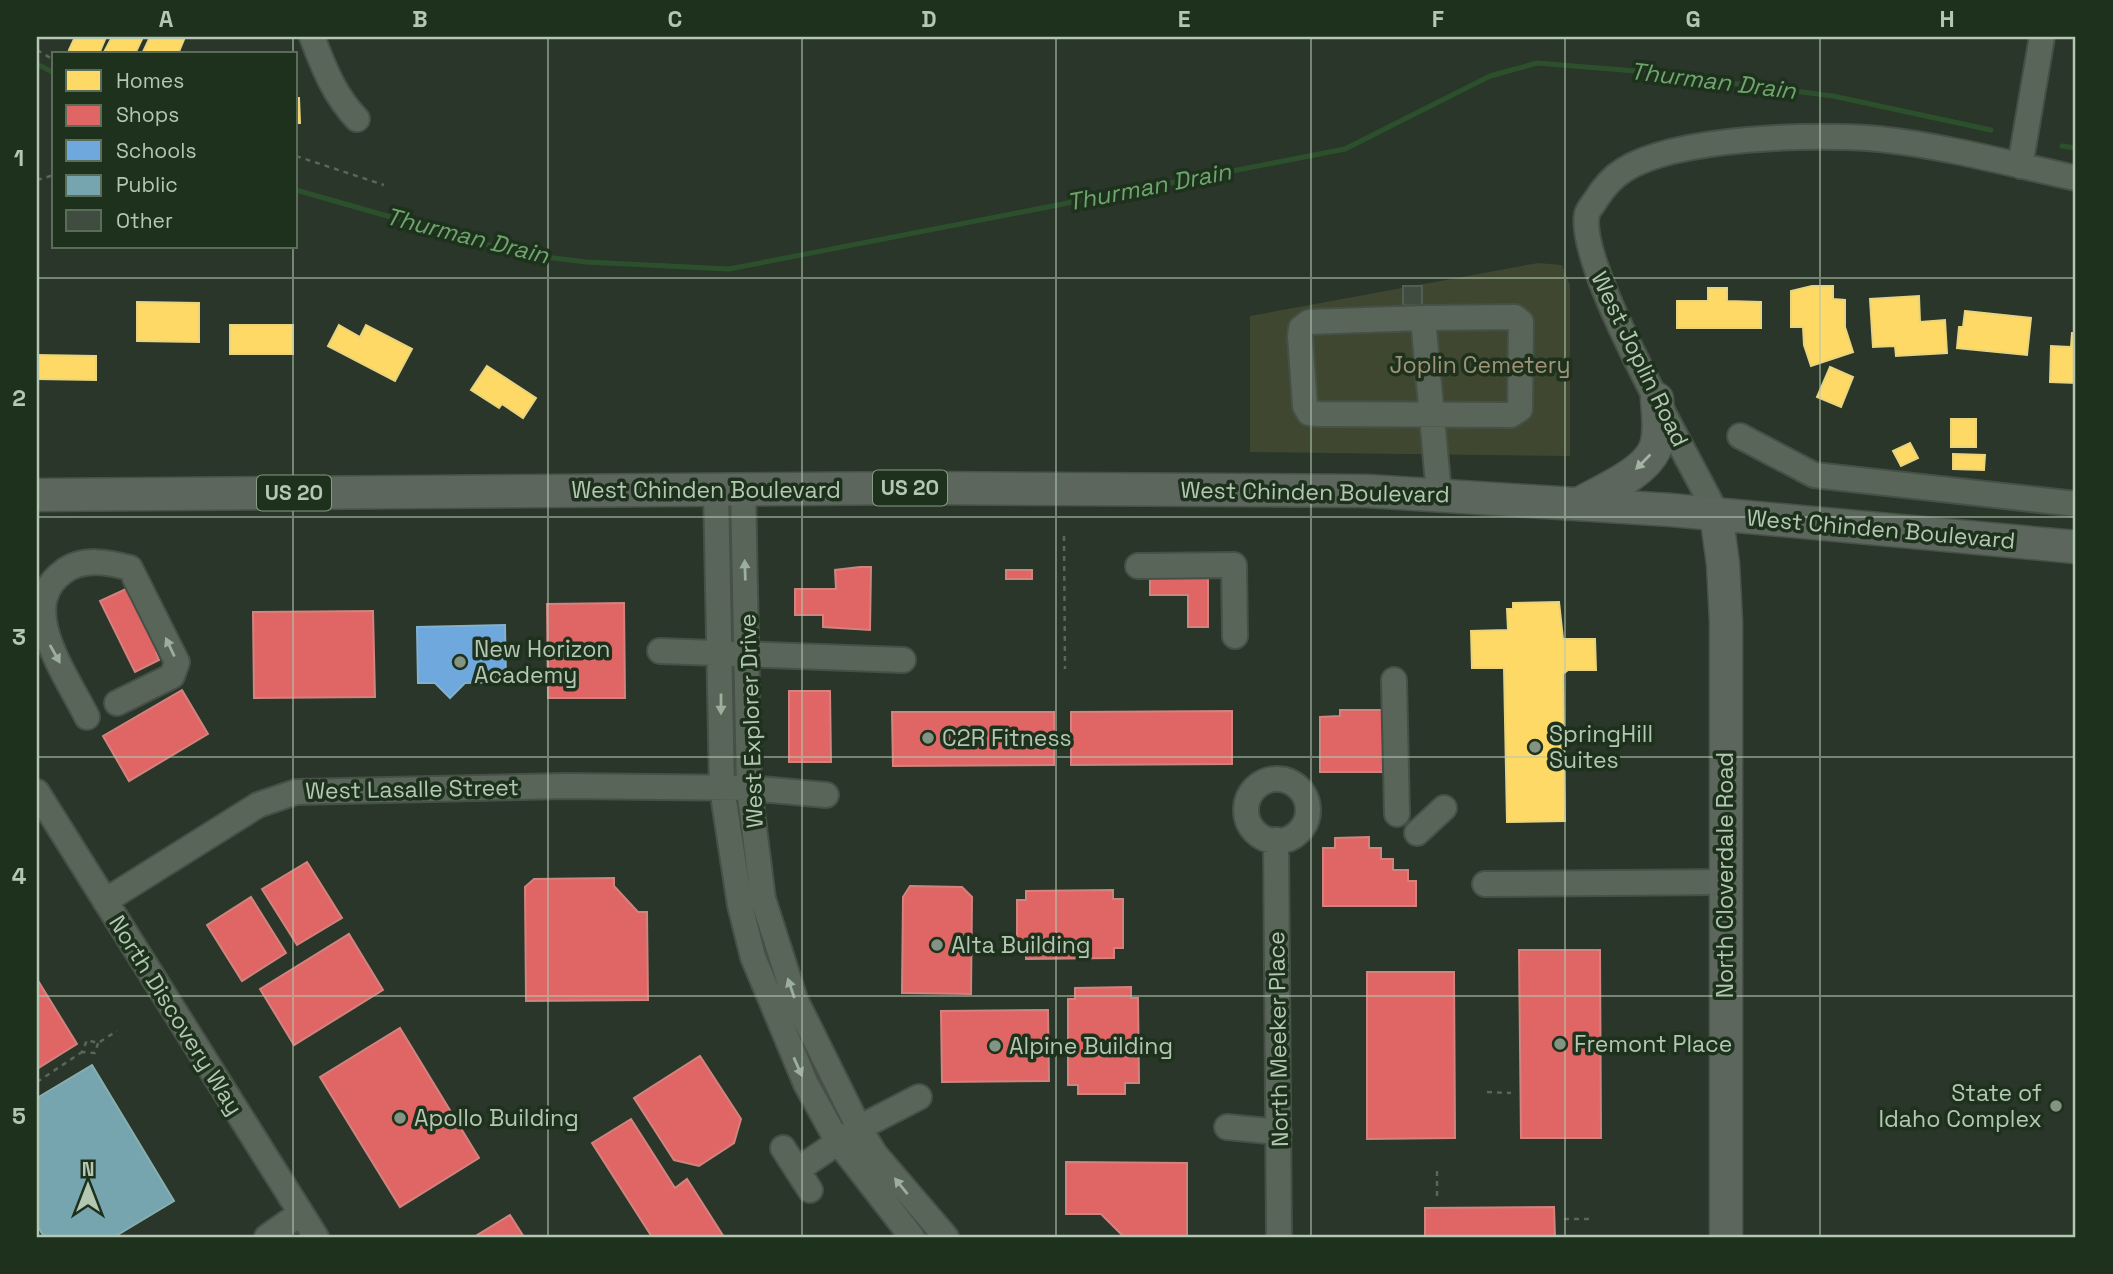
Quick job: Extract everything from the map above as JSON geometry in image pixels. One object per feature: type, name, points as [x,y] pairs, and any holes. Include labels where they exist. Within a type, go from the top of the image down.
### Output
[{"type":"main road","points":[[1579,504],[1640,468],[1655,450],[1659,431],[1643,387]]},
{"type":"main road","name":"West Chinden Boulevard","points":[[37,495],[1101,488],[1439,494],[1716,513],[2076,547]]},
{"type":"main road","name":"North Cloverdale Road","points":[[1716,513],[1723,564],[1726,621],[1726,1237]]},
{"type":"street","points":[[312,37],[326,74],[341,102],[357,119]]},
{"type":"street","points":[[2020,166],[2042,37]]},
{"type":"street","name":"West Joplin Road","points":[[1716,513],[1643,387],[1590,252],[1587,214],[1604,186],[1624,169],[1656,156],[1761,138],[1797,137],[1878,139],[2076,178]]},
{"type":"street","points":[[1515,317],[1521,322],[1520,409],[1511,415],[1309,413],[1305,406],[1301,328],[1309,322],[1423,318],[1515,317]]},
{"type":"street","points":[[1423,318],[1439,494]]},
{"type":"street","points":[[1740,436],[1814,475],[2076,504]]},
{"type":"street","name":"West Explorer Drive","points":[[730,489],[721,653],[722,788],[740,905],[753,957],[806,1084],[838,1142],[912,1237]]},
{"type":"street","name":"West Explorer Drive","points":[[730,489],[748,653],[749,788],[763,899],[788,980],[859,1128],[899,1184],[946,1237]]},
{"type":"street","points":[[87,717],[48,641],[41,600],[49,582],[66,569],[84,562],[113,563],[130,568],[177,662],[172,676],[117,703]]},
{"type":"street","points":[[1138,566],[1234,565],[1234,636]]},
{"type":"street","points":[[660,651],[903,660]]},
{"type":"street","points":[[1394,680],[1397,814]]},
{"type":"street","name":"West Lasalle Street","points":[[105,901],[258,805],[296,792],[544,786],[749,788],[827,795]]},
{"type":"street","name":"North Discovery Way","points":[[37,792],[316,1237]]},
{"type":"street","points":[[1417,833],[1444,808]]},
{"type":"street","name":"North Meeker Place","points":[[1276,841],[1279,1237]]},
{"type":"street","points":[[1485,884],[1725,881]]},
{"type":"street","points":[[783,1148],[803,1180],[838,1142],[919,1097]]},
{"type":"street","points":[[1227,1127],[1279,1132]]},
{"type":"street","points":[[267,1237],[301,1213]]},
{"type":"path","points":[[298,157],[384,185]]},
{"type":"path","points":[[1064,536],[1065,669]]},
{"type":"path","points":[[82,1052],[95,1053],[98,1043],[117,1031]]},
{"type":"path","points":[[37,1083],[82,1052],[87,1040],[98,1043]]},
{"type":"path","points":[[1487,1092],[1511,1093]]},
{"type":"path","points":[[1437,1171],[1437,1196]]},
{"type":"path","points":[[1564,1219],[1590,1219]]},
{"type":"green space","name":"Joplin Cemetery","points":[[1538,263],[1562,265],[1570,285],[1570,456],[1250,452],[1250,316]]},
{"type":"building: Homes","points":[[75,37],[106,37],[100,52],[69,50]]},
{"type":"building: Homes","points":[[112,37],[143,37],[136,52],[104,52]]},
{"type":"building: Homes","points":[[150,37],[185,37],[179,52],[143,52]]},
{"type":"building: Homes","points":[[298,98],[299,98],[298,123]]},
{"type":"building: Homes","points":[[1812,286],[1833,286],[1833,299],[1845,300],[1845,327],[1853,352],[1811,366],[1804,345],[1803,327],[1791,327],[1791,291]]},
{"type":"building: Homes","points":[[1708,288],[1727,288],[1727,301],[1761,302],[1761,328],[1677,328],[1677,301],[1708,301]]},
{"type":"building: Homes","points":[[1919,296],[1920,322],[1945,320],[1947,353],[1896,356],[1895,346],[1873,347],[1870,299]]},
{"type":"building: Homes","points":[[137,302],[199,303],[199,342],[137,341]]},
{"type":"building: Homes","points":[[1965,311],[2031,318],[2027,355],[1957,348],[1959,327],[1963,327]]},
{"type":"building: Homes","points":[[230,325],[293,325],[293,354],[230,354]]},
{"type":"building: Homes","points":[[339,325],[360,337],[366,325],[412,349],[395,381],[328,346]]},
{"type":"building: Homes","points":[[2072,333],[2076,333],[2076,383],[2050,382],[2051,346],[2071,347]]},
{"type":"building: Homes","points":[[37,355],[96,356],[96,380],[37,379]]},
{"type":"building: Homes","points":[[487,366],[536,398],[523,418],[502,404],[499,408],[471,390]]},
{"type":"building: Homes","points":[[1830,367],[1853,377],[1841,407],[1817,397]]},
{"type":"building: Homes","points":[[1951,419],[1976,419],[1976,447],[1951,447]]},
{"type":"building: Homes","points":[[1910,443],[1918,458],[1901,466],[1893,451]]},
{"type":"building: Homes","points":[[1953,454],[1985,455],[1984,470],[1953,469]]},
{"type":"building: Homes","name":"SpringHill Suites","points":[[1559,602],[1563,639],[1595,639],[1596,670],[1568,670],[1563,674],[1565,821],[1507,822],[1504,668],[1472,668],[1471,631],[1508,630],[1507,609],[1513,609],[1513,603]]},
{"type":"building: Shops","points":[[871,567],[870,630],[823,627],[823,615],[795,615],[795,589],[836,589],[835,570]]},
{"type":"building: Shops","points":[[1006,570],[1032,570],[1032,579],[1006,579]]},
{"type":"building: Shops","points":[[1150,577],[1208,577],[1208,627],[1188,627],[1188,595],[1150,595]]},
{"type":"building: Shops","points":[[128,588],[162,649],[156,653],[159,660],[135,672],[100,601]]},
{"type":"building: Shops","points":[[624,603],[625,698],[548,698],[547,604]]},
{"type":"building: Shops","points":[[373,611],[375,697],[254,698],[253,612]]},
{"type":"building: Shops","points":[[182,690],[208,734],[129,781],[103,736]]},
{"type":"building: Shops","points":[[789,691],[830,691],[831,762],[789,762]]},
{"type":"building: Shops","points":[[1340,710],[1383,710],[1383,772],[1320,772],[1320,717],[1340,716]]},
{"type":"building: Shops","points":[[1232,711],[1232,764],[1071,765],[1071,712]]},
{"type":"building: Shops","points":[[892,712],[1054,712],[1054,765],[893,766]]},
{"type":"building: Shops","points":[[1369,837],[1369,848],[1381,848],[1381,859],[1393,859],[1393,870],[1408,870],[1408,881],[1416,881],[1416,906],[1323,906],[1323,848],[1335,848],[1335,838]]},
{"type":"building: Shops","points":[[307,862],[342,918],[297,945],[262,889]]},
{"type":"building: Shops","points":[[614,878],[614,886],[638,912],[647,912],[648,1000],[526,1001],[525,887],[534,879]]},
{"type":"building: Shops","name":"Alta Building","points":[[910,886],[962,887],[972,897],[971,994],[902,993],[903,897]]},
{"type":"building: Shops","points":[[1113,890],[1113,899],[1123,899],[1123,948],[1114,948],[1114,958],[1026,959],[1026,949],[1017,949],[1017,900],[1026,900],[1026,891]]},
{"type":"building: Shops","points":[[251,897],[286,953],[242,981],[207,925]]},
{"type":"building: Shops","points":[[349,934],[383,990],[294,1045],[260,989]]},
{"type":"building: Shops","name":"Fremont Place","points":[[1519,950],[1600,950],[1601,1138],[1521,1138]]},
{"type":"building: Shops","points":[[1367,972],[1454,972],[1455,1138],[1367,1139]]},
{"type":"building: Shops","points":[[37,979],[77,1044],[37,1069]]},
{"type":"building: Shops","points":[[1131,987],[1131,998],[1138,998],[1139,1083],[1125,1083],[1125,1094],[1078,1094],[1078,1085],[1068,1085],[1068,999],[1075,999],[1075,988]]},
{"type":"building: Shops","name":"Alpine Building","points":[[1048,1010],[1049,1081],[942,1082],[941,1011]]},
{"type":"building: Shops","name":"Apollo Building","points":[[400,1028],[479,1158],[400,1207],[320,1077]]},
{"type":"building: Shops","points":[[700,1056],[741,1119],[734,1143],[699,1166],[674,1160],[634,1098]]},
{"type":"building: Shops","points":[[631,1119],[675,1188],[687,1179],[724,1237],[652,1237],[592,1143]]},
{"type":"building: Shops","points":[[1066,1162],[1187,1163],[1187,1237],[1124,1237],[1101,1214],[1066,1214]]},
{"type":"building: Shops","points":[[1554,1207],[1555,1237],[1425,1237],[1425,1208]]},
{"type":"building: Shops","points":[[510,1215],[524,1237],[474,1237]]},
{"type":"building: Schools","points":[[505,625],[506,682],[465,683],[450,698],[435,683],[418,683],[417,627]]},
{"type":"building: Public","points":[[92,1065],[174,1201],[114,1237],[44,1237],[37,1225],[37,1098]]},
{"type":"building: Other","points":[[1403,286],[1422,286],[1422,305],[1403,305]]},
{"type":"waterway","name":"Thurman Drain","points":[[298,191],[521,254],[586,262],[729,269],[1345,149],[1490,76],[1537,63],[1636,71],[1833,96],[1991,130]]},
{"type":"waterway","name":"Thurman Drain","points":[[37,64],[52,72]]},
{"type":"waterway","name":"Thurman Drain","points":[[2062,146],[2076,148]]},
{"type":"place","name":"New Horizon Academy","points":[[460,662]]},
{"type":"place","name":"C2R Fitness","points":[[928,738]]},
{"type":"place","name":"SpringHill Suites","points":[[1535,747]]},
{"type":"place","name":"Alta Building","points":[[937,945]]},
{"type":"place","name":"Fremont Place","points":[[1560,1044]]},
{"type":"place","name":"Alpine Building","points":[[995,1046]]},
{"type":"place","name":"State of Idaho Complex","points":[[2056,1106]]},
{"type":"place","name":"Apollo Building","points":[[400,1118]]}]
